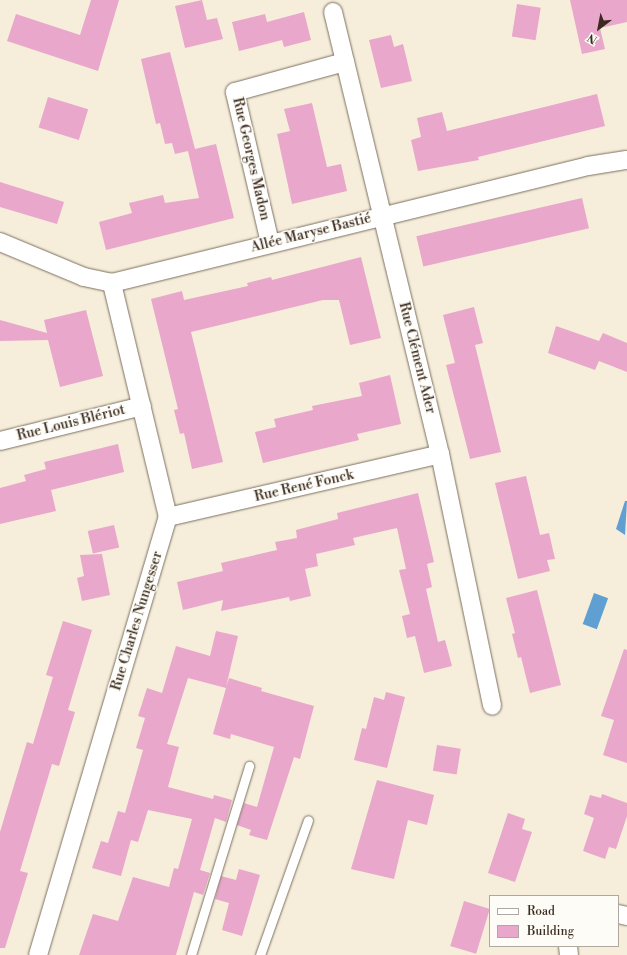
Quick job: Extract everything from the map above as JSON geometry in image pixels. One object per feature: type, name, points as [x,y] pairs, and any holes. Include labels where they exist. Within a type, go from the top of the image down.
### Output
[{"type":"street","name":"Rue Clément Ader","points":[[333,12],[440,454],[492,706]]},
{"type":"street","name":"Rue Georges Madon","points":[[270,243],[235,92],[345,62]]},
{"type":"street","name":"Allée Maryse Bastié","points":[[0,242],[84,277],[112,283],[588,166],[627,160]]},
{"type":"street","name":"Rue Charles Nungesser","points":[[38,955],[168,517],[112,283]]},
{"type":"street","name":"Rue Louis Blériot","points":[[0,441],[142,406]]},
{"type":"street","name":"Rue René Fonck","points":[[168,517],[440,454]]},
{"type":"lane","points":[[191,955],[249,766]]},
{"type":"lane","points":[[260,955],[308,820]]},
{"type":"water","points":[[625,501],[627,501],[625,535],[616,529]]},
{"type":"water","points":[[594,593],[608,598],[597,629],[583,624]]},
{"type":"building","points":[[91,0],[119,0],[98,71],[7,41],[16,14],[80,35]]},
{"type":"building","points":[[202,0],[207,20],[217,18],[223,39],[185,48],[175,6]]},
{"type":"building","points":[[570,0],[627,0],[627,22],[600,28],[605,49],[582,54]]},
{"type":"building","points":[[517,4],[541,8],[536,40],[512,37]]},
{"type":"building","points":[[304,12],[311,40],[284,47],[282,40],[239,51],[232,22],[265,14],[267,22]]},
{"type":"building","points":[[391,35],[394,47],[403,44],[412,81],[381,88],[369,40]]},
{"type":"building","points":[[170,52],[195,149],[216,144],[234,218],[106,250],[99,222],[132,213],[129,203],[163,195],[165,203],[199,198],[188,151],[175,154],[172,143],[165,144],[160,123],[156,124],[141,59]]},
{"type":"building","points":[[597,94],[605,126],[478,157],[479,160],[418,171],[411,140],[421,137],[417,118],[442,112],[447,131]]},
{"type":"building","points":[[48,97],[88,109],[79,140],[39,128]]},
{"type":"building","points":[[312,103],[327,167],[341,164],[347,191],[292,204],[277,134],[290,131],[284,109]]},
{"type":"building","points":[[0,182],[64,202],[57,224],[0,207]]},
{"type":"building","points":[[582,198],[589,228],[423,266],[416,236]]},
{"type":"building","points":[[361,257],[381,338],[350,345],[339,300],[323,300],[191,332],[223,462],[192,469],[184,433],[180,434],[174,410],[178,409],[151,299],[182,291],[184,300],[248,286],[247,283],[271,277],[272,280]]},
{"type":"building","points":[[474,307],[483,343],[475,345],[501,452],[470,459],[446,365],[455,363],[443,315]]},
{"type":"building","points":[[86,310],[103,376],[60,387],[48,340],[0,341],[0,320],[47,333],[44,320]]},
{"type":"building","points":[[556,326],[599,341],[603,333],[627,343],[627,372],[599,361],[595,370],[548,353]]},
{"type":"building","points":[[390,375],[401,424],[357,434],[359,440],[263,463],[255,432],[276,427],[274,419],[313,410],[312,406],[362,396],[359,383]]},
{"type":"building","points":[[118,444],[124,472],[51,490],[56,511],[0,524],[0,488],[26,481],[24,475],[46,469],[44,462]]},
{"type":"building","points":[[526,476],[540,535],[549,533],[555,559],[547,560],[550,571],[518,579],[495,483]]},
{"type":"building","points":[[418,493],[434,562],[427,564],[432,587],[426,589],[438,642],[445,640],[452,666],[424,673],[415,636],[407,638],[402,616],[410,614],[399,570],[406,569],[397,528],[353,538],[355,545],[316,554],[318,566],[305,569],[311,596],[290,601],[289,597],[221,611],[223,600],[183,610],[177,582],[223,571],[221,563],[277,550],[275,542],[297,538],[296,530],[338,519],[337,513]]},
{"type":"building","points":[[114,525],[119,547],[93,553],[88,531]]},
{"type":"building","points":[[102,554],[110,595],[82,601],[77,578],[84,576],[80,555]]},
{"type":"building","points":[[537,590],[561,685],[530,693],[521,657],[518,658],[512,634],[515,633],[506,598]]},
{"type":"building","points":[[63,621],[92,630],[68,710],[75,712],[59,766],[52,764],[20,871],[28,873],[5,948],[0,948],[0,832],[27,742],[33,744],[53,677],[46,675]]},
{"type":"building","points":[[216,631],[238,636],[226,687],[229,678],[262,688],[261,691],[314,706],[300,759],[294,757],[267,840],[249,835],[251,830],[237,825],[244,803],[257,807],[274,747],[231,734],[230,739],[213,734],[226,688],[188,678],[167,744],[179,747],[168,787],[213,799],[214,795],[232,800],[226,822],[215,818],[200,870],[210,873],[203,895],[194,892],[176,955],[79,955],[93,914],[118,921],[133,877],[169,887],[174,868],[178,869],[192,819],[148,810],[138,842],[131,840],[121,876],[92,868],[101,841],[108,843],[118,811],[125,813],[143,750],[136,748],[145,718],[138,716],[147,688],[162,693],[176,646],[210,656]]},
{"type":"building","points":[[624,649],[627,650],[627,763],[603,755],[614,720],[601,716]]},
{"type":"building","points":[[386,692],[405,697],[387,768],[354,760],[362,728],[366,729],[374,697],[384,700]]},
{"type":"building","points":[[437,745],[461,749],[457,774],[433,771]]},
{"type":"building","points":[[377,780],[434,795],[427,825],[408,820],[394,879],[351,869]]},
{"type":"building","points":[[602,794],[627,803],[627,816],[616,849],[609,847],[605,859],[583,851],[594,818],[584,814],[590,795],[601,798]]},
{"type":"building","points":[[508,813],[525,819],[522,829],[532,832],[515,882],[488,873]]},
{"type":"building","points":[[239,869],[260,875],[242,936],[222,930],[229,903],[215,899],[221,876],[236,880]]},
{"type":"building","points":[[464,901],[489,909],[476,954],[450,946]]}]
